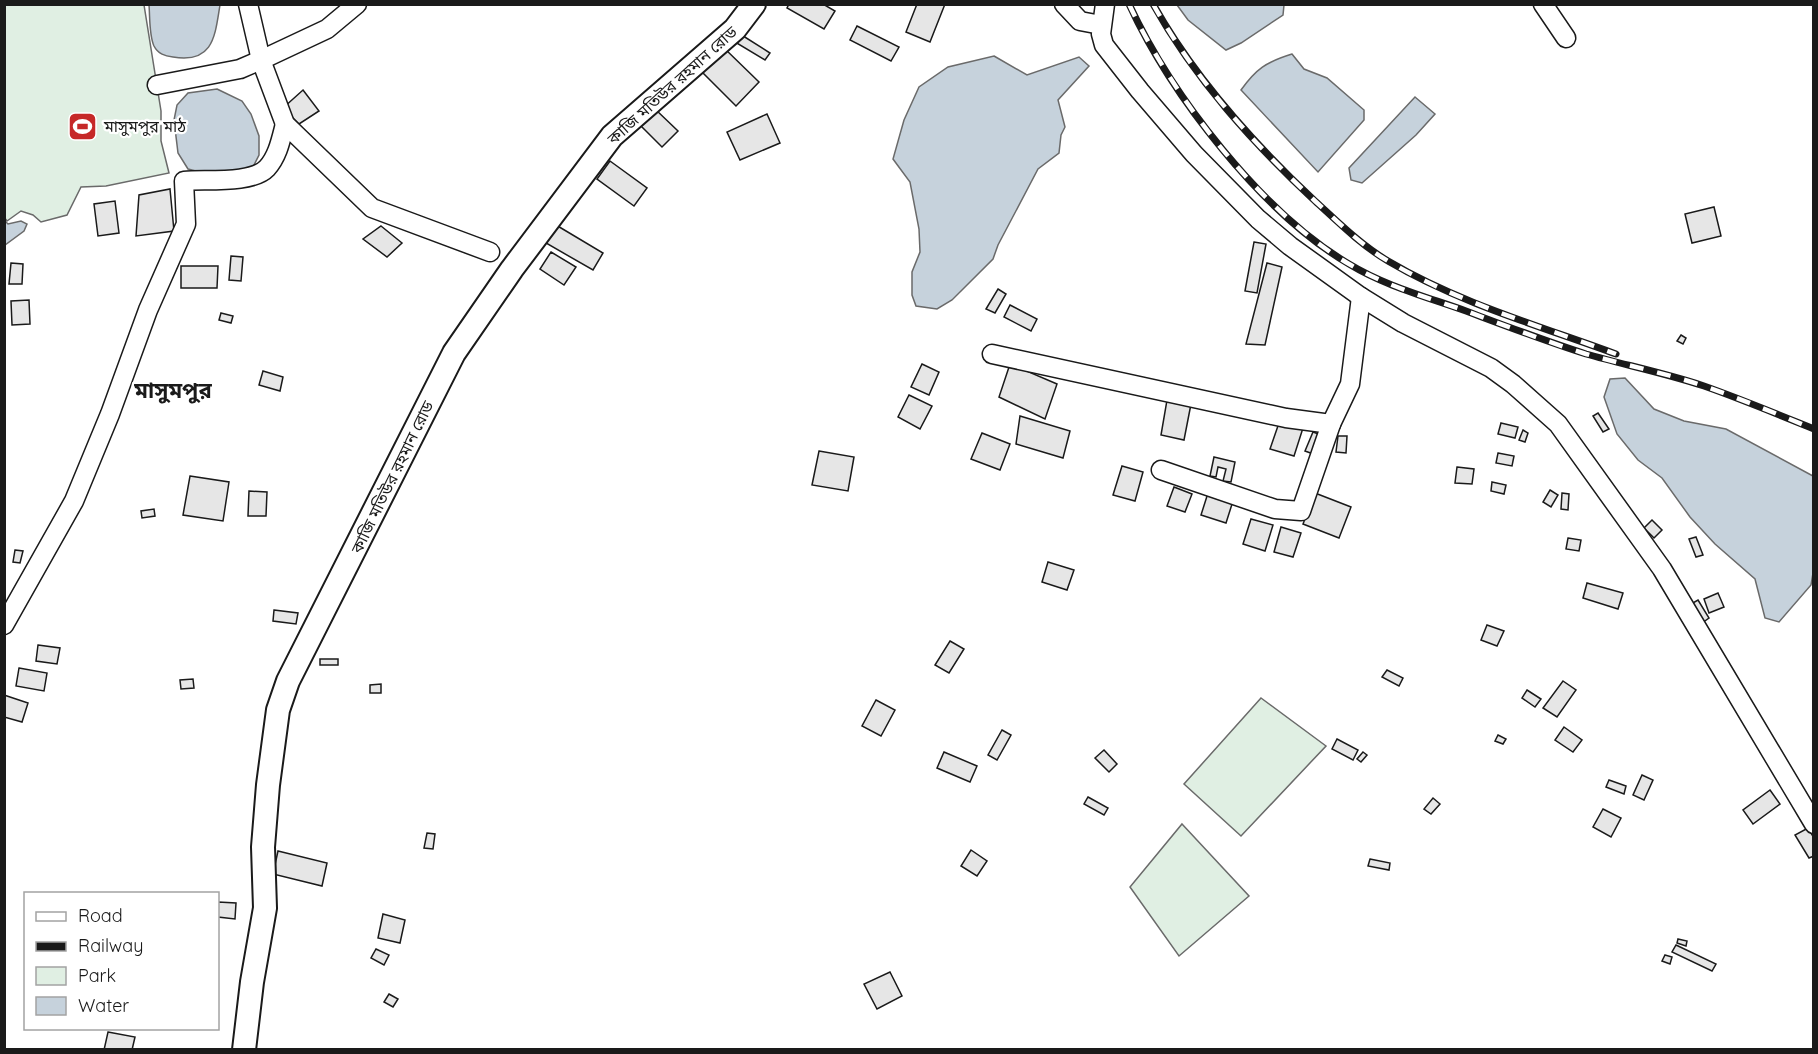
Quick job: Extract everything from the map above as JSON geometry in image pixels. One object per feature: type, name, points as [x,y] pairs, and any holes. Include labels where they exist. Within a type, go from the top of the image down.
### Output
[{"type":"main road","name":"কাজি মতিউর রহমান রোড","points":[[244,1050],[252,982],[265,908],[263,847],[271,763],[278,710],[288,681],[454,353],[466,334],[512,268],[612,136],[735,29],[754,4]]},
{"type":"street","points":[[248,4],[261,60],[285,124],[372,208],[490,252]]},
{"type":"street","points":[[157,85],[240,69],[327,29],[357,4]]},
{"type":"street","points":[[1064,4],[1080,21],[1101,25]]},
{"type":"street","points":[[1105,4],[1101,25],[1104,45],[1194,154],[1258,219],[1290,246],[1361,297],[1403,323],[1491,368],[1513,384],[1558,424],[1662,569],[1814,824]]},
{"type":"street","points":[[1543,4],[1566,38]]},
{"type":"street","points":[[4,625],[74,501],[110,414],[148,310],[186,224],[177,177],[239,179],[257,174],[266,169],[272,161],[280,144],[285,124]]},
{"type":"street","points":[[1161,470],[1275,509],[1300,510],[1331,424],[1350,384],[1361,297]]},
{"type":"street","points":[[992,354],[1286,418],[1331,424]]},
{"type":"green space","name":"মাসুমপুর মাঠ","points":[[4,5],[144,5],[161,111],[161,141],[169,173],[106,186],[81,187],[67,215],[41,222],[33,215],[21,211],[7,221],[4,217]]},
{"type":"green space","points":[[1261,698],[1326,746],[1241,836],[1184,784]]},
{"type":"green space","points":[[1182,824],[1249,896],[1179,956],[1130,887]]},
{"type":"water","points":[[149,5],[220,5],[214,36],[205,52],[187,58],[170,57],[160,53],[151,37]]},
{"type":"water","points":[[1177,5],[1284,5],[1283,15],[1241,43],[1226,50],[1188,20]]},
{"type":"water","points":[[1292,54],[1304,69],[1327,78],[1364,110],[1364,120],[1318,172],[1241,90],[1262,67]]},
{"type":"water","points":[[994,56],[1027,75],[1079,57],[1089,66],[1058,100],[1065,127],[1061,135],[1059,153],[1038,169],[993,259],[952,300],[937,309],[916,306],[912,295],[912,272],[920,252],[919,229],[910,182],[893,159],[904,120],[919,87],[948,67]]},
{"type":"water","points":[[217,89],[242,101],[251,114],[259,136],[259,155],[252,169],[228,174],[196,171],[188,169],[178,153],[174,120],[177,105],[188,93]]},
{"type":"water","points":[[1415,97],[1435,114],[1416,135],[1362,183],[1351,180],[1349,168]]},
{"type":"water","points":[[5,221],[8,224],[21,221],[27,224],[24,231],[5,245]]},
{"type":"water","points":[[1625,378],[1654,409],[1684,421],[1726,429],[1813,476],[1814,567],[1811,585],[1779,622],[1765,618],[1755,579],[1715,544],[1690,517],[1662,478],[1638,460],[1617,434],[1604,397],[1610,379]]},
{"type":"building","points":[[789,4],[823,4],[835,11],[824,29],[787,8]]},
{"type":"building","points":[[917,4],[945,4],[930,42],[906,32]]},
{"type":"building","points":[[857,26],[899,47],[891,61],[850,40]]},
{"type":"building","points":[[740,34],[770,53],[765,60],[735,42]]},
{"type":"building","points":[[723,47],[759,82],[736,106],[700,70]]},
{"type":"building","points":[[303,90],[319,111],[299,124],[283,108]]},
{"type":"building","points":[[655,109],[678,131],[662,147],[640,125]]},
{"type":"building","points":[[767,114],[780,143],[740,160],[727,132]]},
{"type":"building","points":[[610,161],[647,188],[634,206],[597,179]]},
{"type":"building","points":[[170,189],[174,231],[136,236],[139,195]]},
{"type":"building","points":[[115,201],[119,233],[98,236],[94,204]]},
{"type":"building","points":[[1714,207],[1721,236],[1692,243],[1685,214]]},
{"type":"building","points":[[556,225],[603,253],[593,270],[546,243]]},
{"type":"building","points":[[381,226],[402,243],[387,257],[363,239]]},
{"type":"building","points":[[1254,242],[1266,244],[1257,293],[1245,291]]},
{"type":"building","points":[[551,252],[576,267],[564,285],[540,269]]},
{"type":"building","points":[[231,256],[243,257],[241,281],[229,280]]},
{"type":"building","points":[[11,263],[23,264],[22,284],[9,284]]},
{"type":"building","points":[[1267,263],[1282,267],[1265,345],[1246,344]]},
{"type":"building","points":[[181,266],[218,266],[217,288],[181,288]]},
{"type":"building","points":[[998,289],[1006,294],[995,313],[986,309]]},
{"type":"building","points":[[29,300],[30,324],[12,325],[11,301]]},
{"type":"building","points":[[1010,305],[1037,319],[1031,331],[1004,317]]},
{"type":"building","points":[[221,313],[233,316],[231,323],[219,320]]},
{"type":"building","points":[[1681,335],[1686,338],[1683,344],[1677,341]]},
{"type":"building","points":[[922,364],[939,372],[929,395],[911,387]]},
{"type":"building","points":[[1010,364],[1057,384],[1045,419],[999,397]]},
{"type":"building","points":[[263,371],[283,377],[280,391],[259,385]]},
{"type":"building","points":[[909,395],[932,406],[920,429],[898,417]]},
{"type":"building","points":[[1167,400],[1191,404],[1184,440],[1161,435]]},
{"type":"building","points":[[1598,413],[1609,429],[1603,432],[1593,416]]},
{"type":"building","points":[[1020,416],[1070,431],[1063,458],[1016,444]]},
{"type":"building","points":[[1280,420],[1303,428],[1294,456],[1270,449]]},
{"type":"building","points":[[1501,423],[1518,427],[1515,438],[1498,434]]},
{"type":"building","points":[[1523,430],[1528,433],[1525,442],[1519,440]]},
{"type":"building","points":[[1313,432],[1324,436],[1316,455],[1305,451]]},
{"type":"building","points":[[982,433],[1010,444],[1000,470],[971,459]]},
{"type":"building","points":[[1338,436],[1347,436],[1346,453],[1336,452]]},
{"type":"building","points":[[819,451],[854,457],[848,491],[812,485]]},
{"type":"building","points":[[1498,453],[1514,456],[1512,466],[1496,463]]},
{"type":"building","points":[[1214,457],[1235,462],[1231,482],[1223,481],[1226,469],[1218,467],[1216,477],[1210,476]]},
{"type":"building","points":[[1122,466],[1143,472],[1135,501],[1113,495]]},
{"type":"building","points":[[1457,467],[1474,469],[1472,484],[1455,483]]},
{"type":"building","points":[[190,476],[229,482],[223,521],[183,515]]},
{"type":"building","points":[[1492,482],[1506,485],[1504,494],[1491,491]]},
{"type":"building","points":[[1174,487],[1192,494],[1185,512],[1167,506]]},
{"type":"building","points":[[1550,490],[1558,495],[1551,507],[1543,502]]},
{"type":"building","points":[[249,491],[267,492],[266,516],[248,516]]},
{"type":"building","points":[[1208,493],[1233,501],[1226,523],[1201,515]]},
{"type":"building","points":[[1315,493],[1351,507],[1339,538],[1303,524]]},
{"type":"building","points":[[1562,493],[1569,494],[1568,510],[1561,509]]},
{"type":"building","points":[[154,509],[155,516],[142,518],[141,511]]},
{"type":"building","points":[[1251,519],[1273,525],[1265,551],[1243,544]]},
{"type":"building","points":[[1652,520],[1662,530],[1654,538],[1644,528]]},
{"type":"building","points":[[1281,527],[1301,533],[1293,557],[1274,552]]},
{"type":"building","points":[[1696,537],[1703,555],[1696,557],[1689,539]]},
{"type":"building","points":[[1568,538],[1581,540],[1579,551],[1566,549]]},
{"type":"building","points":[[15,550],[23,551],[20,563],[13,562]]},
{"type":"building","points":[[1048,562],[1074,570],[1067,590],[1042,582]]},
{"type":"building","points":[[1587,583],[1623,593],[1618,609],[1583,598]]},
{"type":"building","points":[[1718,593],[1724,607],[1709,613],[1704,599]]},
{"type":"building","points":[[1698,600],[1709,618],[1702,623],[1691,604]]},
{"type":"building","points":[[274,610],[298,613],[296,624],[273,621]]},
{"type":"building","points":[[1487,625],[1504,631],[1497,646],[1481,640]]},
{"type":"building","points":[[950,641],[964,649],[949,673],[935,665]]},
{"type":"building","points":[[38,645],[60,648],[57,664],[36,661]]},
{"type":"building","points":[[320,659],[338,659],[338,665],[320,665]]},
{"type":"building","points":[[19,668],[47,673],[44,691],[16,686]]},
{"type":"building","points":[[1387,670],[1403,678],[1399,686],[1382,677]]},
{"type":"building","points":[[193,679],[194,688],[181,689],[180,680]]},
{"type":"building","points":[[1563,681],[1576,690],[1557,717],[1543,708]]},
{"type":"building","points":[[381,684],[381,693],[370,693],[370,685]]},
{"type":"building","points":[[1527,690],[1541,699],[1535,707],[1522,698]]},
{"type":"building","points":[[4,695],[28,703],[22,722],[4,717]]},
{"type":"building","points":[[876,700],[895,710],[881,736],[862,726]]},
{"type":"building","points":[[1564,727],[1582,740],[1573,752],[1555,740]]},
{"type":"building","points":[[1002,730],[1011,735],[997,760],[988,755]]},
{"type":"building","points":[[1498,735],[1506,739],[1503,744],[1495,741]]},
{"type":"building","points":[[1337,739],[1358,750],[1353,760],[1332,749]]},
{"type":"building","points":[[1104,750],[1117,764],[1109,772],[1095,758]]},
{"type":"building","points":[[944,752],[977,766],[970,782],[937,768]]},
{"type":"building","points":[[1363,752],[1367,755],[1361,762],[1357,759]]},
{"type":"building","points":[[1642,775],[1653,780],[1644,800],[1633,795]]},
{"type":"building","points":[[1609,780],[1626,786],[1624,794],[1606,787]]},
{"type":"building","points":[[1770,790],[1780,804],[1753,824],[1743,810]]},
{"type":"building","points":[[1088,797],[1108,808],[1104,815],[1084,804]]},
{"type":"building","points":[[1433,798],[1440,804],[1431,814],[1424,809]]},
{"type":"building","points":[[1603,809],[1621,818],[1611,837],[1593,827]]},
{"type":"building","points":[[1808,828],[1814,838],[1814,856],[1809,858],[1795,835]]},
{"type":"building","points":[[427,833],[435,834],[433,849],[424,848]]},
{"type":"building","points":[[971,850],[987,861],[977,876],[961,866]]},
{"type":"building","points":[[278,851],[327,863],[322,886],[273,874]]},
{"type":"building","points":[[1370,859],[1390,863],[1389,870],[1368,866]]},
{"type":"building","points":[[219,902],[236,903],[235,919],[219,917]]},
{"type":"building","points":[[383,914],[405,920],[400,943],[378,938]]},
{"type":"building","points":[[1678,939],[1687,941],[1686,946],[1677,943]]},
{"type":"building","points":[[1676,945],[1716,964],[1712,971],[1672,952]]},
{"type":"building","points":[[376,949],[389,955],[384,965],[371,958]]},
{"type":"building","points":[[1665,955],[1672,957],[1670,964],[1662,961]]},
{"type":"building","points":[[890,972],[902,996],[877,1009],[864,984]]},
{"type":"building","points":[[389,994],[398,999],[393,1007],[384,1002]]},
{"type":"building","points":[[108,1032],[135,1037],[132,1050],[104,1050]]},
{"type":"railway","points":[[1129,4],[1169,76],[1222,149],[1284,215],[1316,242],[1349,264],[1392,285],[1541,339],[1586,354],[1704,386],[1814,429]]},
{"type":"railway","points":[[1153,4],[1187,58],[1226,109],[1269,156],[1368,248],[1415,276],[1471,302],[1616,354]]},
{"type":"place","name":"মাসুমপুর মাঠ","points":[[83,126]]},
{"type":"district","name":"মাসুমপুর","points":[[173,390]]}]
